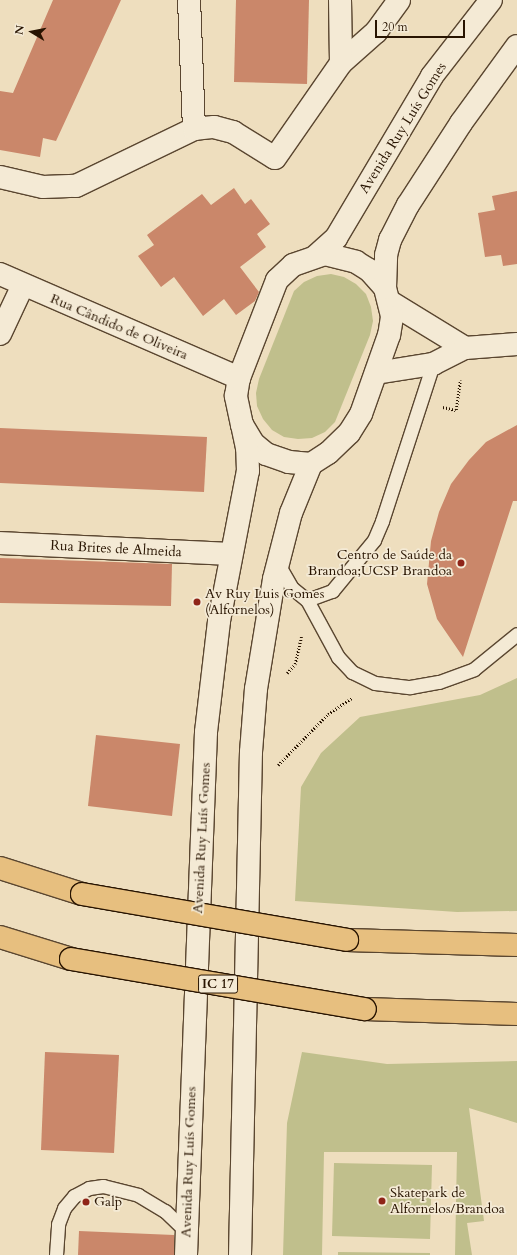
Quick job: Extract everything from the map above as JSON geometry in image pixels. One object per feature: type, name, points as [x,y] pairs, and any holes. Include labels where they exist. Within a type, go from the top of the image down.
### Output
[{"type":"highway","points":[[0,868],[82,894],[347,940],[517,945]]},
{"type":"highway","name":"IC 17","points":[[0,937],[71,959],[365,1009],[517,1014]]},
{"type":"street","points":[[189,0],[194,129]]},
{"type":"street","points":[[340,0],[341,63]]},
{"type":"street","points":[[0,177],[43,186],[76,186],[194,129],[214,127],[233,132],[275,158],[341,63],[376,32],[399,0]]},
{"type":"street","name":"Avenida Ruy Luís Gomes","points":[[186,1255],[206,732],[214,657],[231,554],[248,471],[247,448],[236,396],[239,378],[277,280],[293,265],[316,256],[336,238],[432,76],[491,0]]},
{"type":"street","points":[[240,1255],[251,752],[256,689],[278,564],[291,514],[311,464],[328,453],[349,433],[361,414],[376,373],[389,335],[392,317],[388,295],[386,255],[390,240],[408,204],[461,123],[517,46]]},
{"type":"street","points":[[316,256],[338,256],[356,262],[369,270],[388,295],[465,348]]},
{"type":"street","name":"Rua Cândido de Oliveira","points":[[0,274],[239,378]]},
{"type":"street","points":[[0,334],[23,285]]},
{"type":"street","points":[[376,373],[433,364],[465,348],[517,344]]},
{"type":"street","points":[[242,425],[253,443],[266,454],[289,462],[311,464]]},
{"type":"street","name":"Rua Brites de Almeida","points":[[0,543],[231,554]]},
{"type":"lane","points":[[307,600],[332,591],[374,540],[382,521],[433,364]]},
{"type":"lane","points":[[278,564],[292,588],[307,600],[338,657],[352,672],[375,683],[410,687],[439,682],[474,669],[517,634]]},
{"type":"lane","points":[[56,1255],[58,1224],[64,1208],[74,1196],[89,1188],[102,1186],[138,1194],[165,1211],[187,1232]]},
{"type":"path","points":[[275,768],[328,714],[375,683]]},
{"type":"shaded area","points":[[331,274],[344,277],[356,284],[366,294],[371,307],[373,321],[370,335],[335,422],[325,432],[312,438],[298,439],[284,437],[272,430],[263,419],[257,406],[256,393],[259,379],[294,291],[304,282],[317,276]]},
{"type":"shaded area","points":[[517,678],[517,911],[457,912],[295,901],[301,787],[321,753],[360,717],[480,695]]},
{"type":"shaded area","points":[[302,1052],[387,1064],[517,1061],[517,1123],[469,1108],[484,1221],[467,1223],[472,1255],[455,1255],[457,1152],[324,1152],[322,1255],[283,1255],[287,1123]]},
{"type":"shaded area","name":"Skatepark de Alfornelos/Brandoa","points":[[334,1163],[432,1165],[430,1239],[332,1236]]},
{"type":"shaded area","points":[[338,1252],[430,1253],[430,1255],[338,1255]]},
{"type":"building","points":[[53,0],[121,0],[56,141],[43,138],[40,157],[0,150],[0,91],[13,93]]},
{"type":"building","points":[[236,0],[309,0],[307,84],[234,82]]},
{"type":"building","points":[[234,188],[245,204],[251,199],[270,224],[257,234],[266,247],[240,267],[259,292],[255,301],[236,315],[224,299],[203,316],[174,277],[161,287],[138,256],[154,245],[147,235],[202,194],[211,205]]},
{"type":"building","points":[[517,191],[517,264],[503,266],[501,255],[485,257],[478,213],[495,210],[492,196]]},
{"type":"building","name":"Centro de Saúde da Brandoa;UCSP Brandoa","points":[[517,425],[517,501],[513,501],[463,657],[437,619],[427,584],[431,541],[439,512],[451,484],[469,460],[486,442]]},
{"type":"building","points":[[0,428],[207,437],[204,492],[0,483]]},
{"type":"building","points":[[0,558],[172,564],[171,606],[0,603]]},
{"type":"building","points":[[96,735],[180,744],[172,816],[88,806]]},
{"type":"building","points":[[45,1052],[119,1055],[114,1153],[41,1150]]},
{"type":"building","points":[[79,1231],[174,1235],[174,1255],[78,1255]]},
{"type":"place","name":"Centro de Saúde da Brandoa;UCSP Brandoa","points":[[461,563]]},
{"type":"place","name":"Av Ruy Luis Gomes (Alfornelos)","points":[[197,602]]},
{"type":"place","name":"Skatepark de Alfornelos/Brandoa","points":[[382,1201]]},
{"type":"place","name":"Galp","points":[[86,1202]]}]
